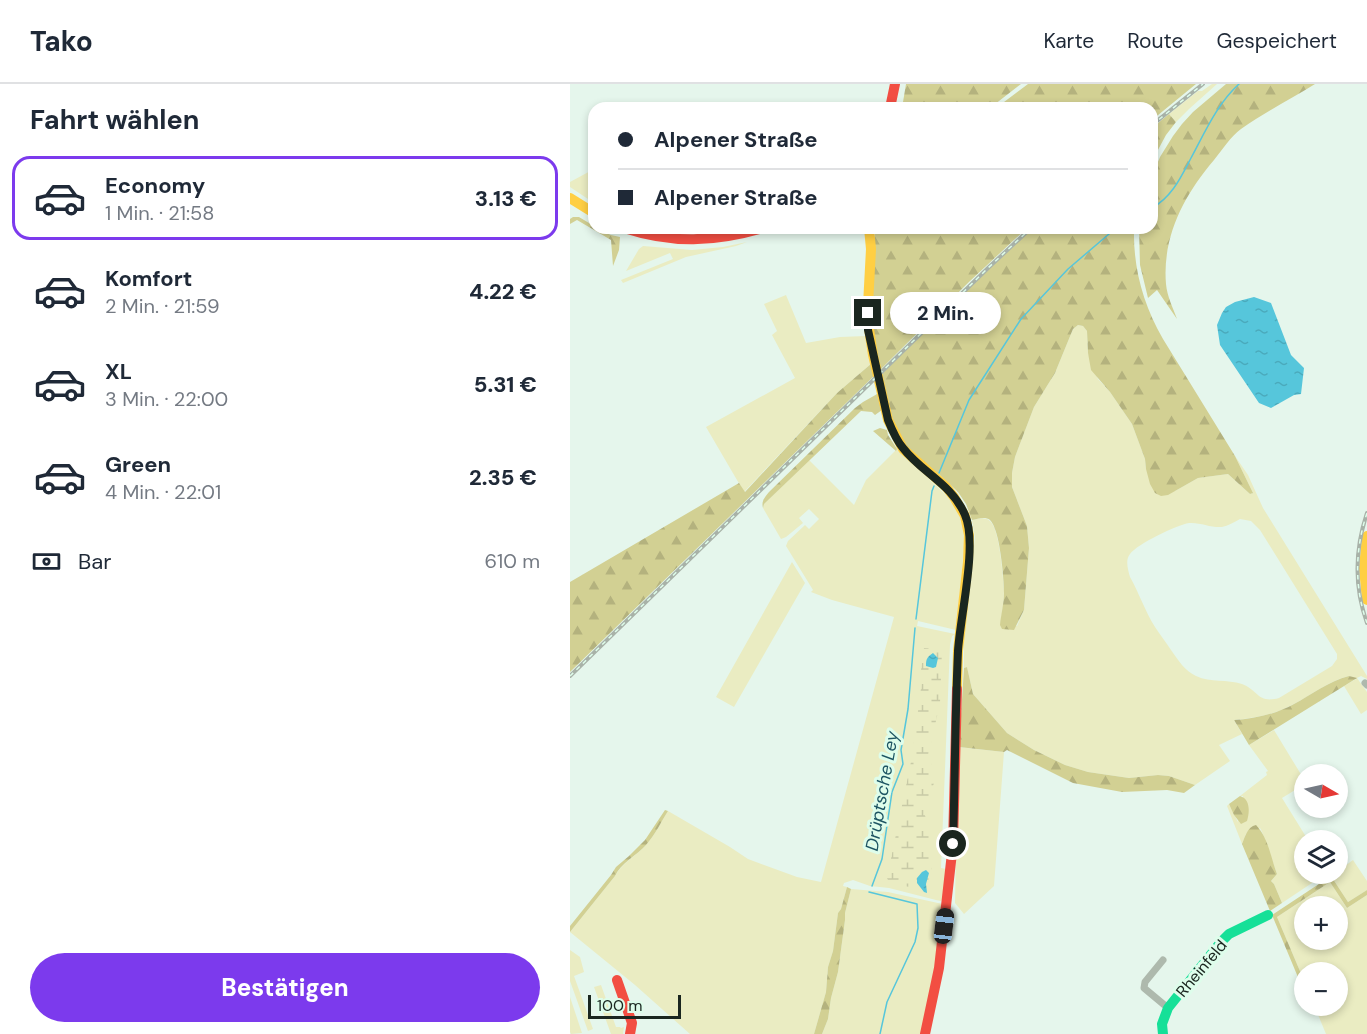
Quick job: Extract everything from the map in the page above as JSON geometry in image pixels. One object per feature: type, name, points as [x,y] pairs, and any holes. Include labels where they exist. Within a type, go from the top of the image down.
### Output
[{"type":"street","points":[[892,102],[895,84]]},
{"type":"street","points":[[570,198],[588,209]]},
{"type":"street","points":[[643,234],[684,240],[722,239],[744,234]]},
{"type":"street","points":[[870,234],[868,330],[888,420],[903,449],[954,497],[965,516],[969,535],[958,651],[953,844],[939,968],[925,1034]]},
{"type":"street","points":[[1367,536],[1364,574],[1367,600]]},
{"type":"street","name":"Rheinfeld","points":[[1163,1034],[1161,1031],[1164,1015],[1168,1008],[1229,934],[1268,915]]},
{"type":"street","name":"Rheinfeld","points":[[1162,960],[1144,982],[1144,988],[1168,1008]]},
{"type":"street","points":[[617,980],[632,1023],[630,1034]]},
{"type":"green space","points":[[906,84],[1021,84],[998,102],[903,102]]},
{"type":"green space","points":[[1028,84],[1196,84],[1158,115],[1158,102],[1004,102]]},
{"type":"green space","points":[[1217,84],[1176,122],[1169,114],[1198,91]]},
{"type":"green space","points":[[1226,84],[1315,84],[1237,132],[1193,188],[1177,218],[1168,250],[1167,288],[1177,319],[1157,290],[1148,298],[1140,265],[1139,234],[1158,234],[1158,162],[1173,136],[1193,112]]},
{"type":"green space","points":[[1169,114],[1176,122],[1158,150],[1158,123]]},
{"type":"green space","points":[[588,172],[588,199],[570,187],[570,182]]},
{"type":"green space","points":[[579,217],[588,222],[588,226],[577,220],[570,224],[570,219]]},
{"type":"green space","points":[[601,234],[620,237],[619,250],[613,266],[611,240]]},
{"type":"green space","points":[[875,234],[1021,234],[880,370],[871,328]]},
{"type":"green space","points":[[1027,234],[1134,234],[1137,271],[1150,313],[1163,339],[1235,456],[1253,493],[1250,494],[1228,474],[1198,478],[1168,495],[1161,496],[1155,493],[1150,484],[1145,459],[1132,424],[1110,392],[1091,370],[1087,331],[1083,326],[1078,325],[1073,329],[1055,373],[1034,407],[1015,457],[1012,487],[1027,526],[1029,548],[1024,610],[1014,630],[1002,629],[1000,625],[1004,597],[1003,577],[999,543],[993,525],[986,518],[972,520],[958,492],[911,453],[896,433],[881,375]]},
{"type":"green space","points":[[747,242],[686,257],[623,283],[621,280],[673,259],[670,253],[626,271],[643,246],[692,250]]},
{"type":"green space","points":[[786,295],[806,343],[840,337],[866,336],[872,363],[837,393],[744,492],[706,427],[795,378],[772,335],[777,331],[764,304]]},
{"type":"green space","points":[[1078,325],[1083,326],[1087,331],[1088,353],[1098,379],[1132,424],[1145,459],[1146,469],[1175,491],[1198,478],[1228,474],[1250,494],[1253,493],[1235,456],[1248,475],[1263,508],[1367,676],[1367,679],[1361,676],[1357,678],[1367,692],[1367,710],[1361,714],[1344,686],[1356,679],[1349,676],[1277,712],[1234,720],[1242,734],[1219,745],[1230,761],[1195,785],[1169,776],[1129,778],[1088,772],[1065,765],[1034,750],[1007,733],[973,694],[967,667],[964,668],[964,633],[975,537],[972,520],[986,519],[993,526],[999,543],[1003,575],[1004,598],[1001,619],[1017,626],[1024,610],[1029,548],[1027,526],[1012,487],[1015,457],[1034,407],[1055,373],[1073,329]],"holes":[[[1240,519],[1251,521],[1260,530],[1337,654],[1337,659],[1332,666],[1279,698],[1272,699],[1262,698],[1242,684],[1202,678],[1185,668],[1151,621],[1130,577],[1127,565],[1128,556],[1140,545],[1183,524],[1222,527]]]},
{"type":"green space","points":[[872,363],[875,375],[570,672],[570,582],[739,483],[745,492],[837,393]]},
{"type":"green space","points":[[879,393],[882,410],[875,415],[872,412],[861,411],[764,504],[763,508],[763,501],[769,492],[855,408]]},
{"type":"green space","points":[[880,428],[887,430],[896,451],[873,431]]},
{"type":"green space","points":[[897,449],[951,500],[960,518],[965,538],[956,630],[918,621],[917,626],[955,634],[952,636],[950,645],[941,868],[946,869],[943,899],[936,900],[889,888],[870,886],[853,880],[844,883],[843,886],[847,887],[838,913],[826,992],[814,1034],[690,1034],[570,932],[621,868],[649,841],[668,811],[748,859],[797,877],[821,882],[894,617],[811,592],[813,590],[786,546],[788,541],[805,525],[809,529],[819,519],[809,509],[799,518],[803,523],[781,539],[763,508],[764,504],[809,460],[854,505],[866,480]]},
{"type":"green space","points":[[792,562],[805,583],[734,707],[716,697]]},
{"type":"green space","points":[[924,648],[942,649],[940,703],[928,756],[934,783],[924,813],[929,826],[932,875],[930,894],[923,894],[917,888],[890,884],[887,878],[912,757]]},
{"type":"green space","points":[[967,667],[973,694],[1007,733],[1034,750],[1065,765],[1088,772],[1129,778],[1169,776],[1195,785],[1184,793],[1167,790],[1122,792],[1073,783],[1007,750],[1004,752],[959,747],[964,668]]},
{"type":"green space","points":[[1349,676],[1357,678],[1249,745],[1234,720],[1280,711],[1327,685]]},
{"type":"green space","points":[[1274,730],[1295,764],[1294,791],[1282,798],[1302,830],[1294,830],[1294,884],[1310,884],[1282,903],[1271,881],[1277,874],[1260,828],[1246,834],[1242,844],[1227,806],[1229,804],[1238,822],[1243,796],[1240,796],[1267,775],[1268,771],[1249,745]]},
{"type":"green space","points":[[958,747],[1004,752],[994,886],[964,914],[955,903]]},
{"type":"green space","points":[[1240,796],[1246,800],[1249,809],[1247,821],[1241,824],[1229,804]]},
{"type":"green space","points":[[665,810],[668,811],[649,841],[621,867],[570,932],[570,926],[616,867],[645,840]]},
{"type":"green space","points":[[1256,825],[1264,835],[1269,848],[1277,874],[1271,881],[1282,903],[1270,911],[1242,844],[1248,830]]},
{"type":"green space","points":[[1353,860],[1367,881],[1367,890],[1348,902],[1348,896],[1344,896],[1336,884],[1348,884],[1348,864]]},
{"type":"green space","points":[[1319,884],[1327,884],[1309,896],[1301,896]]},
{"type":"green space","points":[[1327,884],[1331,884],[1339,896],[1309,896]]},
{"type":"green space","points":[[1331,884],[1336,884],[1344,896],[1339,896]]},
{"type":"green space","points":[[847,887],[851,889],[828,1019],[822,1034],[814,1034],[826,992],[838,913]]},
{"type":"green space","points":[[851,889],[888,892],[947,905],[925,1034],[822,1034],[828,1019],[838,972],[845,913]]},
{"type":"green space","points":[[1367,890],[1367,895],[1348,907],[1348,902]]},
{"type":"green space","points":[[1367,895],[1367,1034],[1326,1034],[1319,1016],[1348,1016],[1348,962],[1296,962],[1277,917],[1294,906],[1294,950],[1348,950],[1348,907]]},
{"type":"green space","points":[[1294,900],[1294,906],[1277,917],[1296,962],[1294,962],[1294,968],[1272,915]]},
{"type":"green space","points":[[570,950],[580,957],[584,972],[574,976],[593,1029],[588,1031],[570,981]]},
{"type":"green space","points":[[601,985],[616,1027],[624,1027],[623,1034],[611,1034],[594,987]]},
{"type":"green space","points":[[570,997],[582,1033],[571,1034],[570,1032]]},
{"type":"water","points":[[1254,297],[1271,303],[1291,355],[1304,368],[1301,394],[1294,395],[1271,408],[1259,403],[1220,345],[1217,325],[1226,307]]},
{"type":"water","points":[[933,653],[938,658],[936,667],[933,668],[926,666],[926,662]]},
{"type":"water","points":[[926,870],[929,873],[926,884],[927,893],[917,883],[917,878]]},
{"type":"waterway","name":"Drüptsche Ley","points":[[1158,204],[1175,186],[1218,109],[1239,84]]},
{"type":"waterway","name":"Drüptsche Ley","points":[[939,473],[969,400],[1021,319],[1068,269],[1109,234]]},
{"type":"waterway","name":"Drüptsche Ley","points":[[916,619],[934,486]]},
{"type":"waterway","name":"Drüptsche Ley","points":[[872,886],[882,859],[892,792],[903,764],[901,750],[908,709],[915,628]]},
{"type":"waterway","name":"Drüptsche Ley","points":[[869,892],[917,904],[918,928],[915,942],[887,1002],[880,1034]]},
{"type":"railway","points":[[1158,120],[1203,84]]},
{"type":"railway","points":[[570,676],[1025,234]]},
{"type":"railway","points":[[1367,513],[1358,554],[1358,582],[1367,623]]},
{"type":"traffic: fast","points":[[1163,1034],[1162,1024],[1168,1008],[1220,943],[1229,934],[1268,915]]},
{"type":"traffic: slow","points":[[570,198],[588,209]]},
{"type":"traffic: slow","points":[[870,234],[869,329],[888,420],[903,449],[954,497],[965,516],[969,535],[958,651],[957,689]]},
{"type":"traffic: slow","points":[[1367,536],[1364,568],[1367,600]]},
{"type":"traffic: jam","points":[[891,102],[895,84]]},
{"type":"traffic: jam","points":[[646,234],[677,239],[739,234]]},
{"type":"traffic: jam","points":[[925,1034],[939,968],[953,844],[957,689]]},
{"type":"traffic: jam","points":[[617,980],[632,1023],[630,1034]]},
{"type":"route","points":[[868,313],[868,330],[888,420],[893,431],[903,449],[954,497],[965,516],[969,535],[958,651],[953,844]]}]
